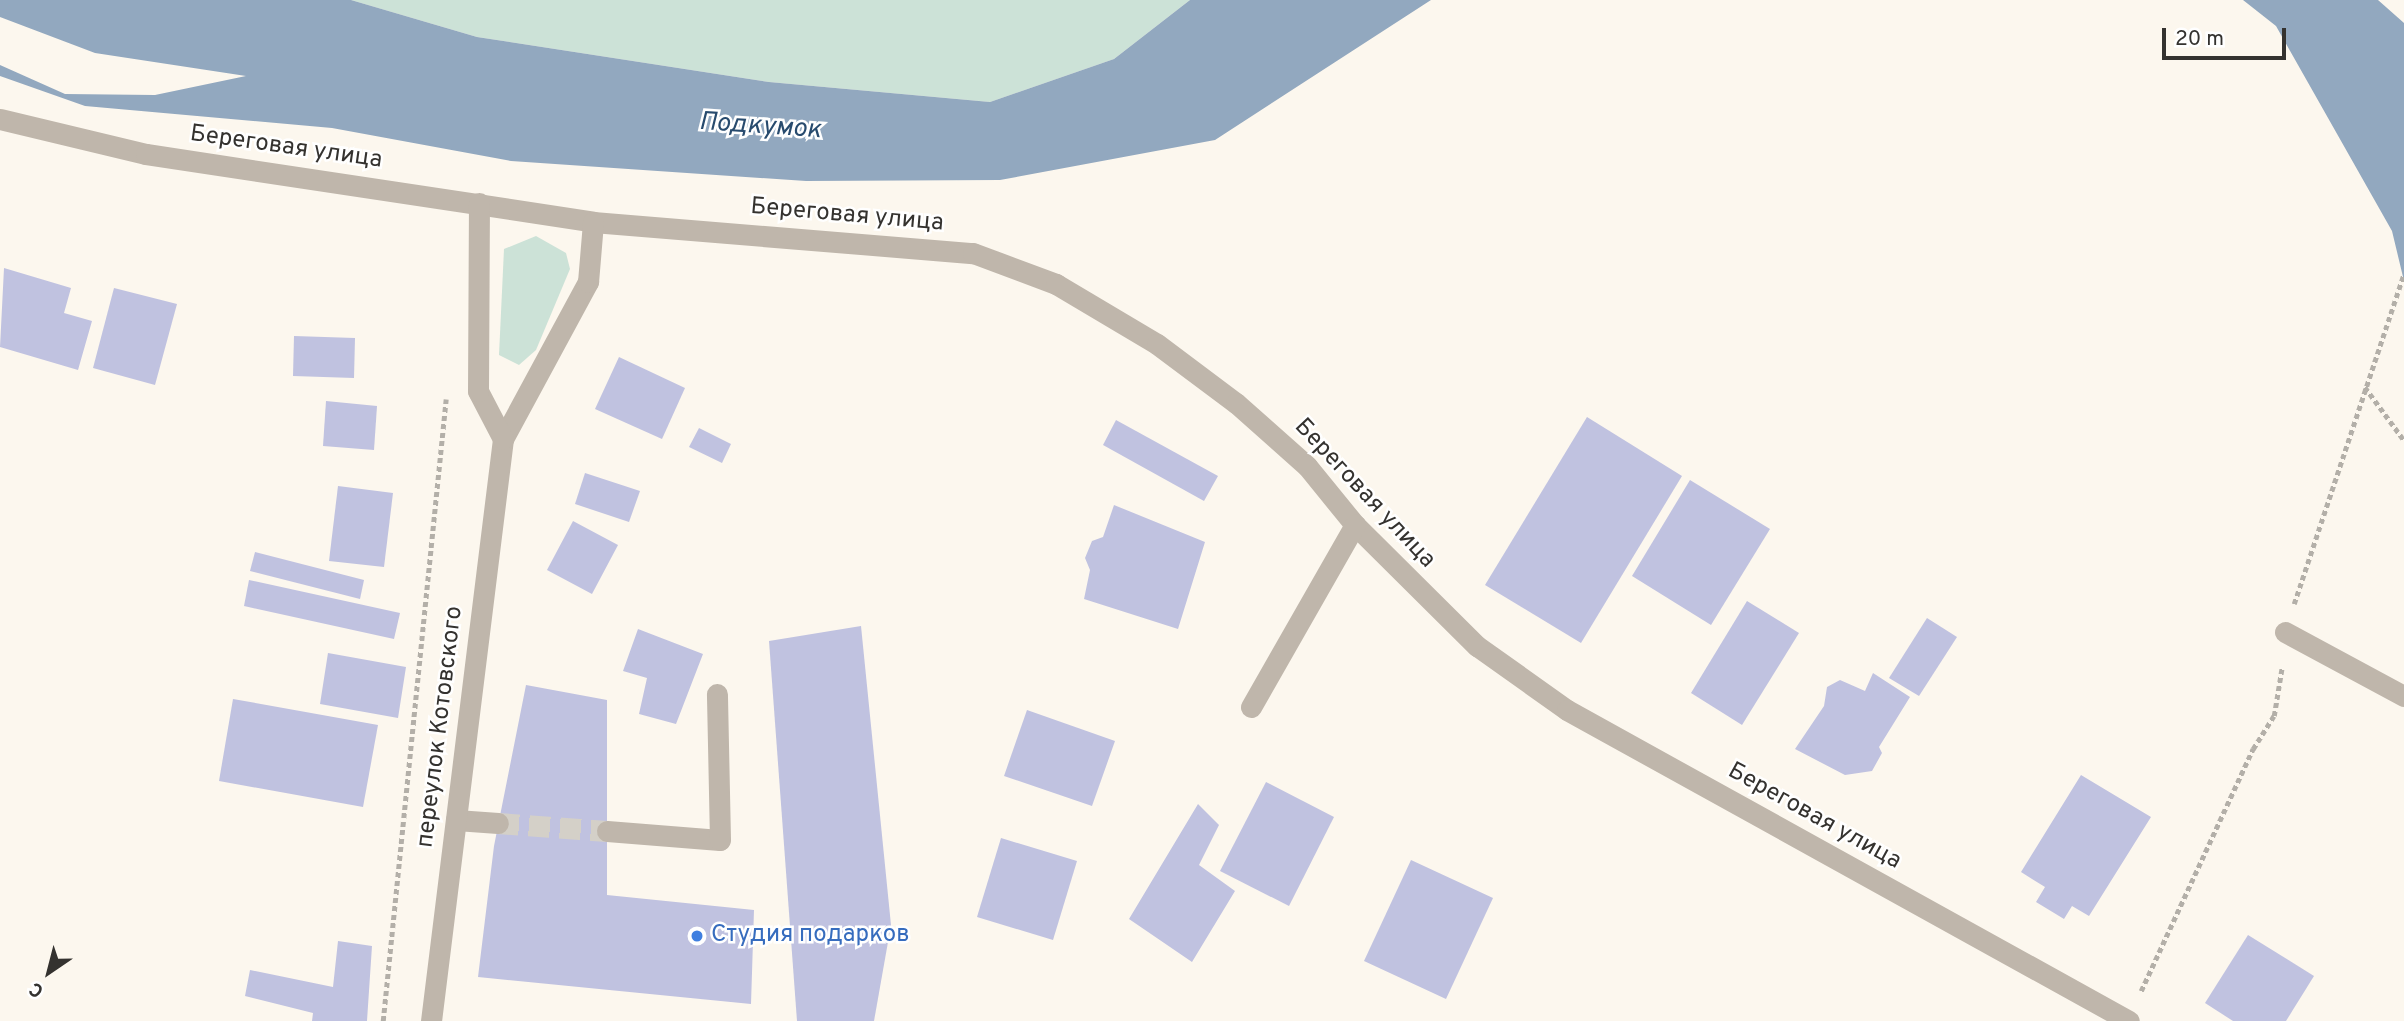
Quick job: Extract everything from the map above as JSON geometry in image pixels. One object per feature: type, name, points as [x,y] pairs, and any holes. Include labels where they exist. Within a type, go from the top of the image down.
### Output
[{"type":"street","name":"Береговая улица","points":[[0,120],[146,154],[593,222],[973,253],[1056,284],[1157,344],[1236,403],[1307,466],[1355,525],[1477,646],[1567,710],[2128,1020]]},
{"type":"street","points":[[479,203],[478,391],[503,439]]},
{"type":"street","name":"переулок Котовского","points":[[431,1021],[503,439],[588,282],[593,222]]},
{"type":"street","points":[[1251,708],[1355,525]]},
{"type":"street","points":[[2285,632],[2404,696]]},
{"type":"street","points":[[607,831],[720,840],[717,694]]},
{"type":"street","points":[[456,820],[498,823]]},
{"type":"path","points":[[2393,298],[2404,273]]},
{"type":"path","points":[[2365,386],[2404,440]]},
{"type":"path","points":[[383,1021],[447,387],[478,391]]},
{"type":"green space","points":[[351,0],[1190,0],[1114,59],[990,102],[769,82],[477,37]]},
{"type":"green space","points":[[536,236],[566,253],[570,269],[536,350],[519,365],[499,355],[504,249]]},
{"type":"water","name":"Подкумок","points":[[0,0],[351,0],[477,37],[769,82],[990,102],[1114,59],[1190,0],[1431,0],[1215,140],[1000,180],[806,181],[511,161],[332,128],[85,106],[0,76],[0,65],[65,94],[155,95],[246,76],[95,53],[0,17]]},
{"type":"water","points":[[2243,0],[2378,0],[2404,23],[2404,281],[2392,231],[2276,26]]},
{"type":"building","points":[[4,268],[71,288],[64,313],[92,321],[78,370],[0,347]]},
{"type":"building","points":[[114,288],[177,304],[155,385],[93,368]]},
{"type":"building","points":[[294,336],[355,338],[354,378],[293,376]]},
{"type":"building","points":[[619,357],[685,388],[662,439],[595,409]]},
{"type":"building","points":[[326,401],[377,406],[374,450],[323,446]]},
{"type":"building","points":[[1587,417],[1682,476],[1581,643],[1485,585]]},
{"type":"building","points":[[1116,420],[1218,476],[1204,501],[1103,445]]},
{"type":"building","points":[[699,428],[731,444],[722,463],[689,447]]},
{"type":"building","points":[[585,473],[640,491],[629,522],[575,504]]},
{"type":"building","points":[[1690,480],[1770,529],[1711,625],[1632,576]]},
{"type":"building","points":[[338,486],[393,493],[384,567],[329,561]]},
{"type":"building","points":[[1114,505],[1205,542],[1178,629],[1084,599],[1090,570],[1085,558],[1092,541],[1103,537]]},
{"type":"building","points":[[573,521],[618,545],[592,594],[547,570]]},
{"type":"building","points":[[255,552],[364,580],[360,599],[250,571]]},
{"type":"building","points":[[249,580],[400,613],[394,639],[244,606]]},
{"type":"building","points":[[1747,601],[1799,633],[1742,725],[1691,693]]},
{"type":"building","points":[[1927,618],[1957,637],[1919,696],[1889,678]]},
{"type":"building","points":[[861,626],[891,925],[874,1021],[797,1021],[769,641]]},
{"type":"building","points":[[638,629],[703,654],[676,724],[639,714],[647,678],[623,671]]},
{"type":"building","points":[[328,653],[406,667],[398,718],[320,704]]},
{"type":"building","points":[[1873,673],[1910,697],[1879,747],[1882,753],[1872,771],[1845,775],[1795,749],[1824,706],[1827,687],[1840,680],[1865,691]]},
{"type":"building","points":[[526,685],[607,700],[607,895],[754,910],[751,1004],[478,977],[494,846]]},
{"type":"building","points":[[233,699],[378,725],[363,807],[219,781]]},
{"type":"building","points":[[1027,710],[1115,741],[1092,806],[1004,776]]},
{"type":"building","points":[[2081,775],[2151,817],[2089,916],[2072,906],[2064,919],[2036,902],[2045,887],[2021,872]]},
{"type":"building","points":[[1266,782],[1334,817],[1289,906],[1220,871]]},
{"type":"building","points":[[1198,804],[1219,825],[1199,865],[1235,891],[1192,962],[1129,919]]},
{"type":"building","points":[[1001,838],[1077,861],[1053,940],[977,917]]},
{"type":"building","points":[[1411,860],[1493,898],[1446,999],[1364,961]]},
{"type":"building","points":[[2248,935],[2314,976],[2286,1021],[2233,1021],[2205,1003]]},
{"type":"building","points":[[338,941],[372,946],[367,1021],[312,1021],[313,1013],[245,996],[250,970],[333,987]]},
{"type":"tunnel","points":[[498,823],[607,831]]},
{"type":"place","name":"Студия подарков","points":[[697,936]]}]
